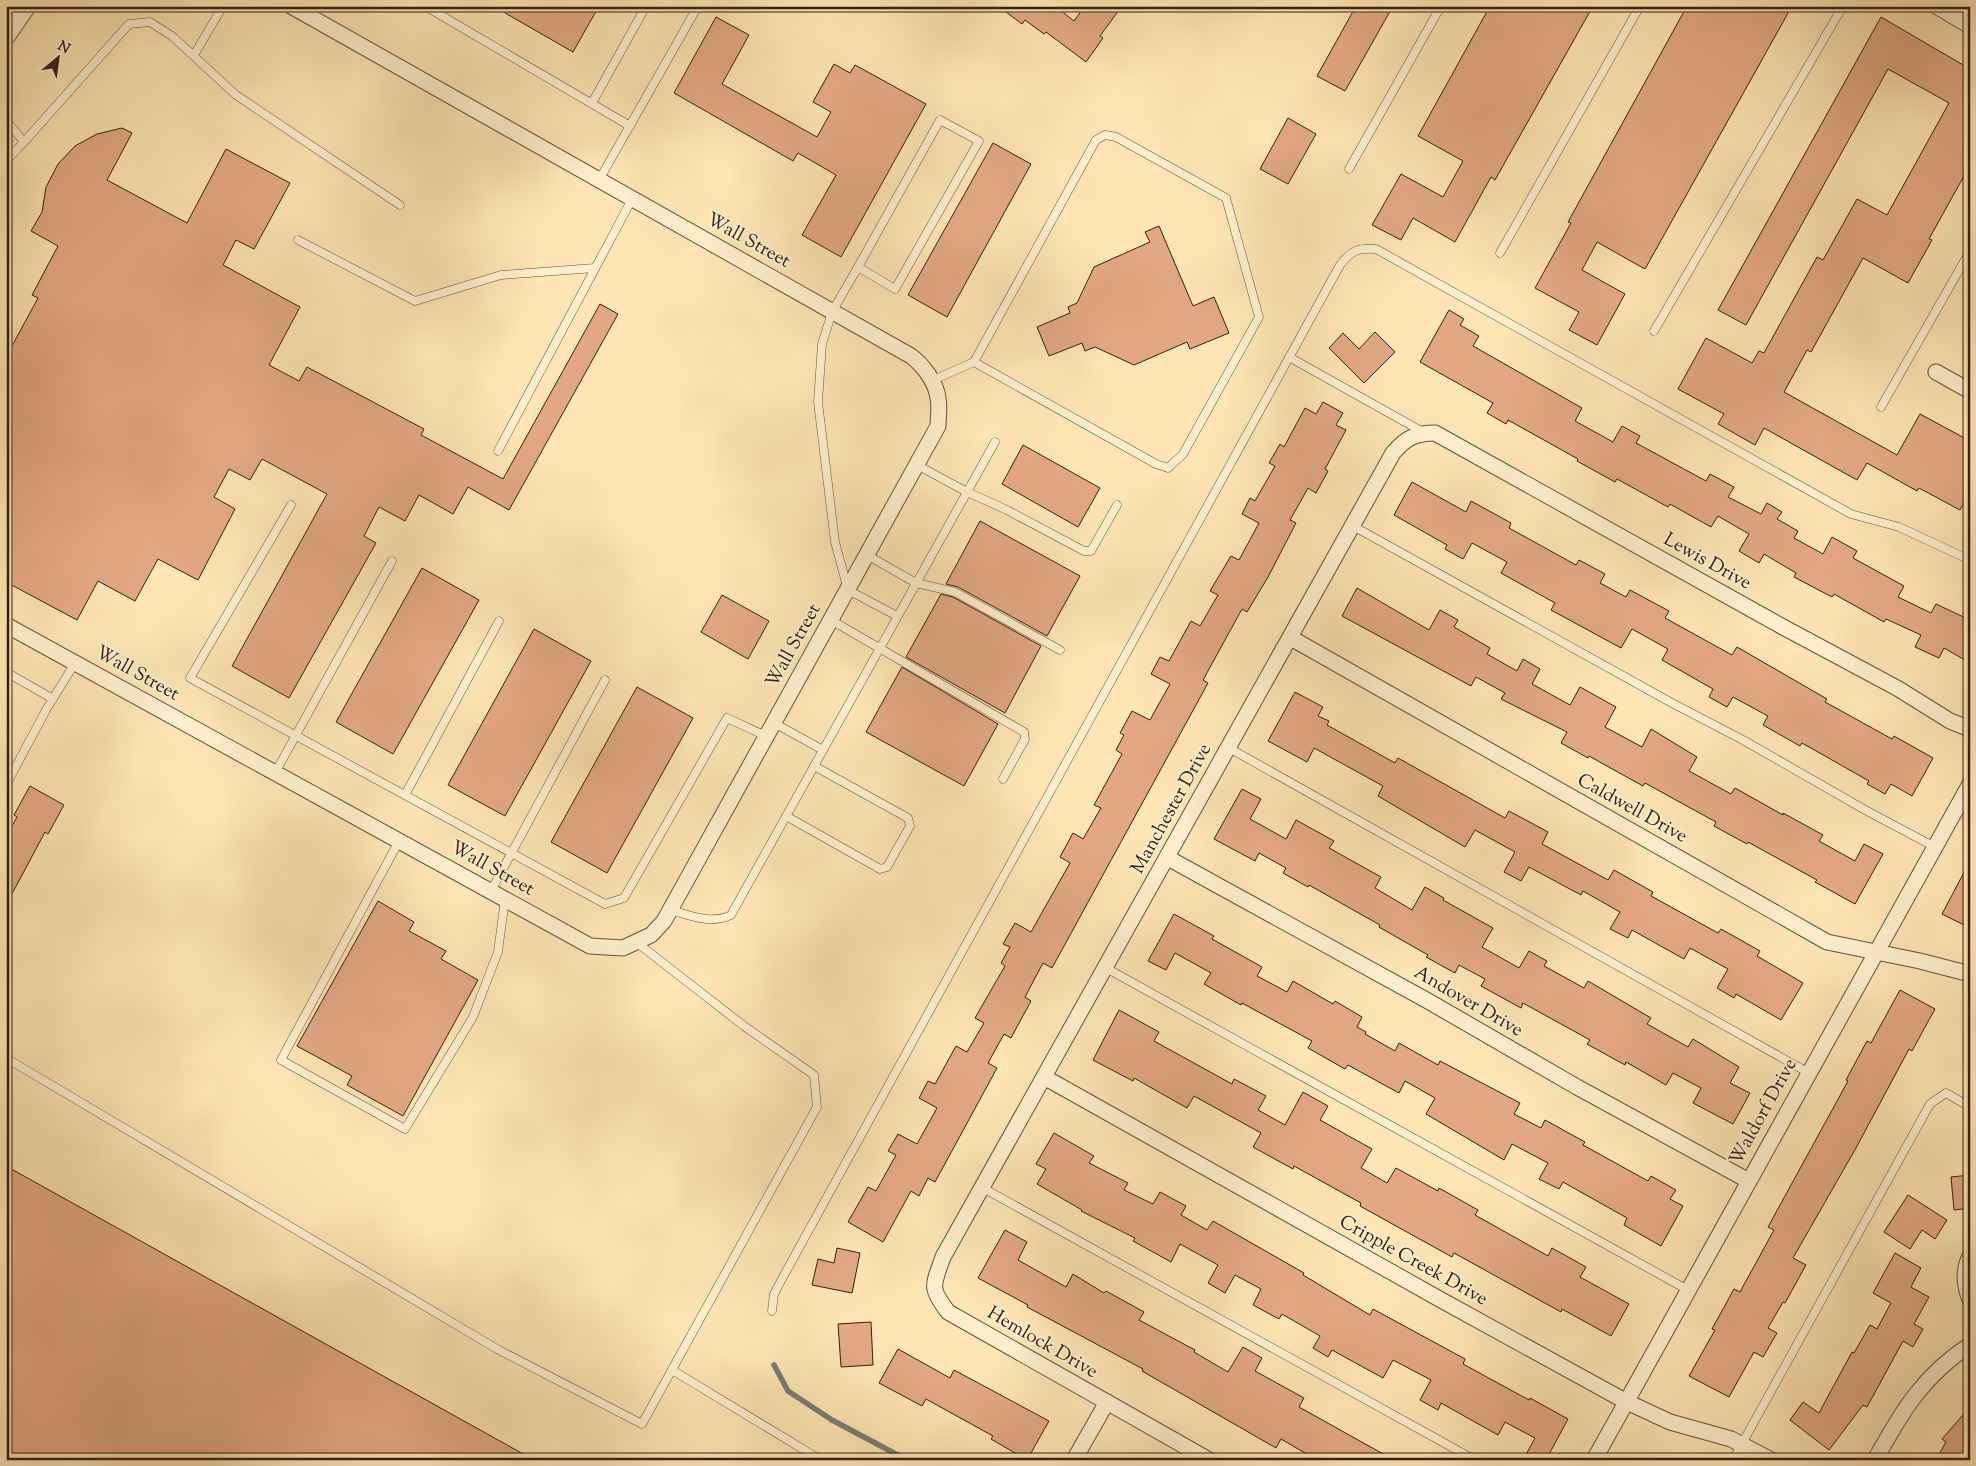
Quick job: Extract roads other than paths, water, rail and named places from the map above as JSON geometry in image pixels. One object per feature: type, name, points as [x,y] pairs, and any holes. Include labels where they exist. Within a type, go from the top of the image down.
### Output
[{"type":"street","points":[[6,35],[26,6]]},
{"type":"street","name":"Wall Street","points":[[6,625],[590,946],[623,948],[651,936],[664,921],[938,426],[938,398],[931,381],[920,364],[911,356],[291,6]]},
{"type":"street","points":[[1936,6],[1970,26]]},
{"type":"street","points":[[1936,372],[1970,391]]},
{"type":"street","name":"Manchester Drive","points":[[966,1218],[1393,452],[1405,439],[1425,433]]},
{"type":"street","name":"Lewis Drive","points":[[1425,433],[1435,433],[1783,627],[1897,688],[1950,721],[1970,729]]},
{"type":"street","name":"Caldwell Drive","points":[[1291,638],[1827,942],[1920,961],[1970,974]]},
{"type":"street","name":"Waldorf Drive","points":[[1594,1460],[1970,784]]},
{"type":"street","name":"Andover Drive","points":[[1168,858],[1420,996],[1577,1087],[1749,1181]]},
{"type":"street","name":"Cripple Creek Drive","points":[[1044,1077],[1626,1402],[1670,1422],[1731,1439],[1771,1460]]},
{"type":"street","name":"Hemlock Drive","points":[[966,1218],[943,1257],[934,1282],[935,1295],[948,1312],[1209,1460]]},
{"type":"street","points":[[1970,1256],[1965,1267],[1967,1291],[1970,1300]]},
{"type":"street","points":[[1874,1460],[1904,1409],[1928,1379],[1934,1372],[1970,1345]]},
{"type":"street","points":[[1074,1460],[1107,1402]]},
{"type":"lane","points":[[194,55],[222,6]]},
{"type":"lane","points":[[425,6],[630,126]]},
{"type":"lane","points":[[592,103],[646,6]]},
{"type":"lane","points":[[599,180],[698,6]]},
{"type":"lane","points":[[1349,169],[1441,6]]},
{"type":"lane","points":[[1500,253],[1640,6]]},
{"type":"lane","points":[[1654,332],[1843,6]]},
{"type":"lane","points":[[6,162],[129,24],[150,22],[172,36],[236,95],[400,205]]},
{"type":"lane","points":[[6,120],[24,142]]},
{"type":"lane","points":[[858,267],[895,289],[979,141],[940,120],[832,312],[822,344],[818,402],[835,542],[848,590],[897,616]]},
{"type":"lane","points":[[931,381],[974,362],[1096,140],[1105,135],[1116,137],[1226,198],[1259,317],[1183,454],[1168,468],[1156,464],[974,362]]},
{"type":"lane","points":[[498,451],[632,199]]},
{"type":"lane","points":[[298,240],[415,301],[501,275],[595,268]]},
{"type":"lane","points":[[772,1311],[774,1294],[783,1277],[1289,357],[1340,265],[1350,253],[1362,248],[1376,249],[1852,514],[1899,526],[1970,560]]},
{"type":"lane","points":[[1882,407],[1970,251]]},
{"type":"lane","points":[[1289,357],[1425,433]]},
{"type":"lane","points":[[670,910],[705,920],[723,919],[730,915],[995,442]]},
{"type":"lane","points":[[917,465],[1084,551],[1091,551],[1117,504]]},
{"type":"lane","points":[[291,505],[190,678],[605,904],[624,898],[727,718],[770,729],[823,750]]},
{"type":"lane","points":[[1352,526],[1935,847]]},
{"type":"lane","points":[[867,555],[916,583],[955,592],[1060,650]]},
{"type":"lane","points":[[275,773],[392,561]]},
{"type":"lane","points":[[831,620],[1024,732],[1025,739],[1003,779]]},
{"type":"lane","points":[[405,795],[500,621]]},
{"type":"lane","points":[[6,785],[75,663]]},
{"type":"lane","points":[[6,672],[53,699]]},
{"type":"lane","points":[[399,841],[281,1060],[405,1129],[473,1017],[498,952],[498,895],[513,854],[606,680]]},
{"type":"lane","points":[[1229,748],[1809,1072]]},
{"type":"lane","points":[[786,816],[880,869],[887,867],[910,826],[908,818],[814,766]]},
{"type":"lane","points":[[6,1058],[497,1349],[642,1424],[817,1107],[814,1075],[744,1026],[636,942]]},
{"type":"lane","points":[[1106,968],[1688,1290]]},
{"type":"lane","points":[[1733,1460],[1930,1104],[1946,1093],[1970,1107]]},
{"type":"lane","points":[[983,1188],[1475,1460]]},
{"type":"lane","points":[[672,1370],[816,1457],[818,1460]]},
{"type":"waterway","points":[[774,1365],[788,1391],[832,1420],[907,1460]]}]
